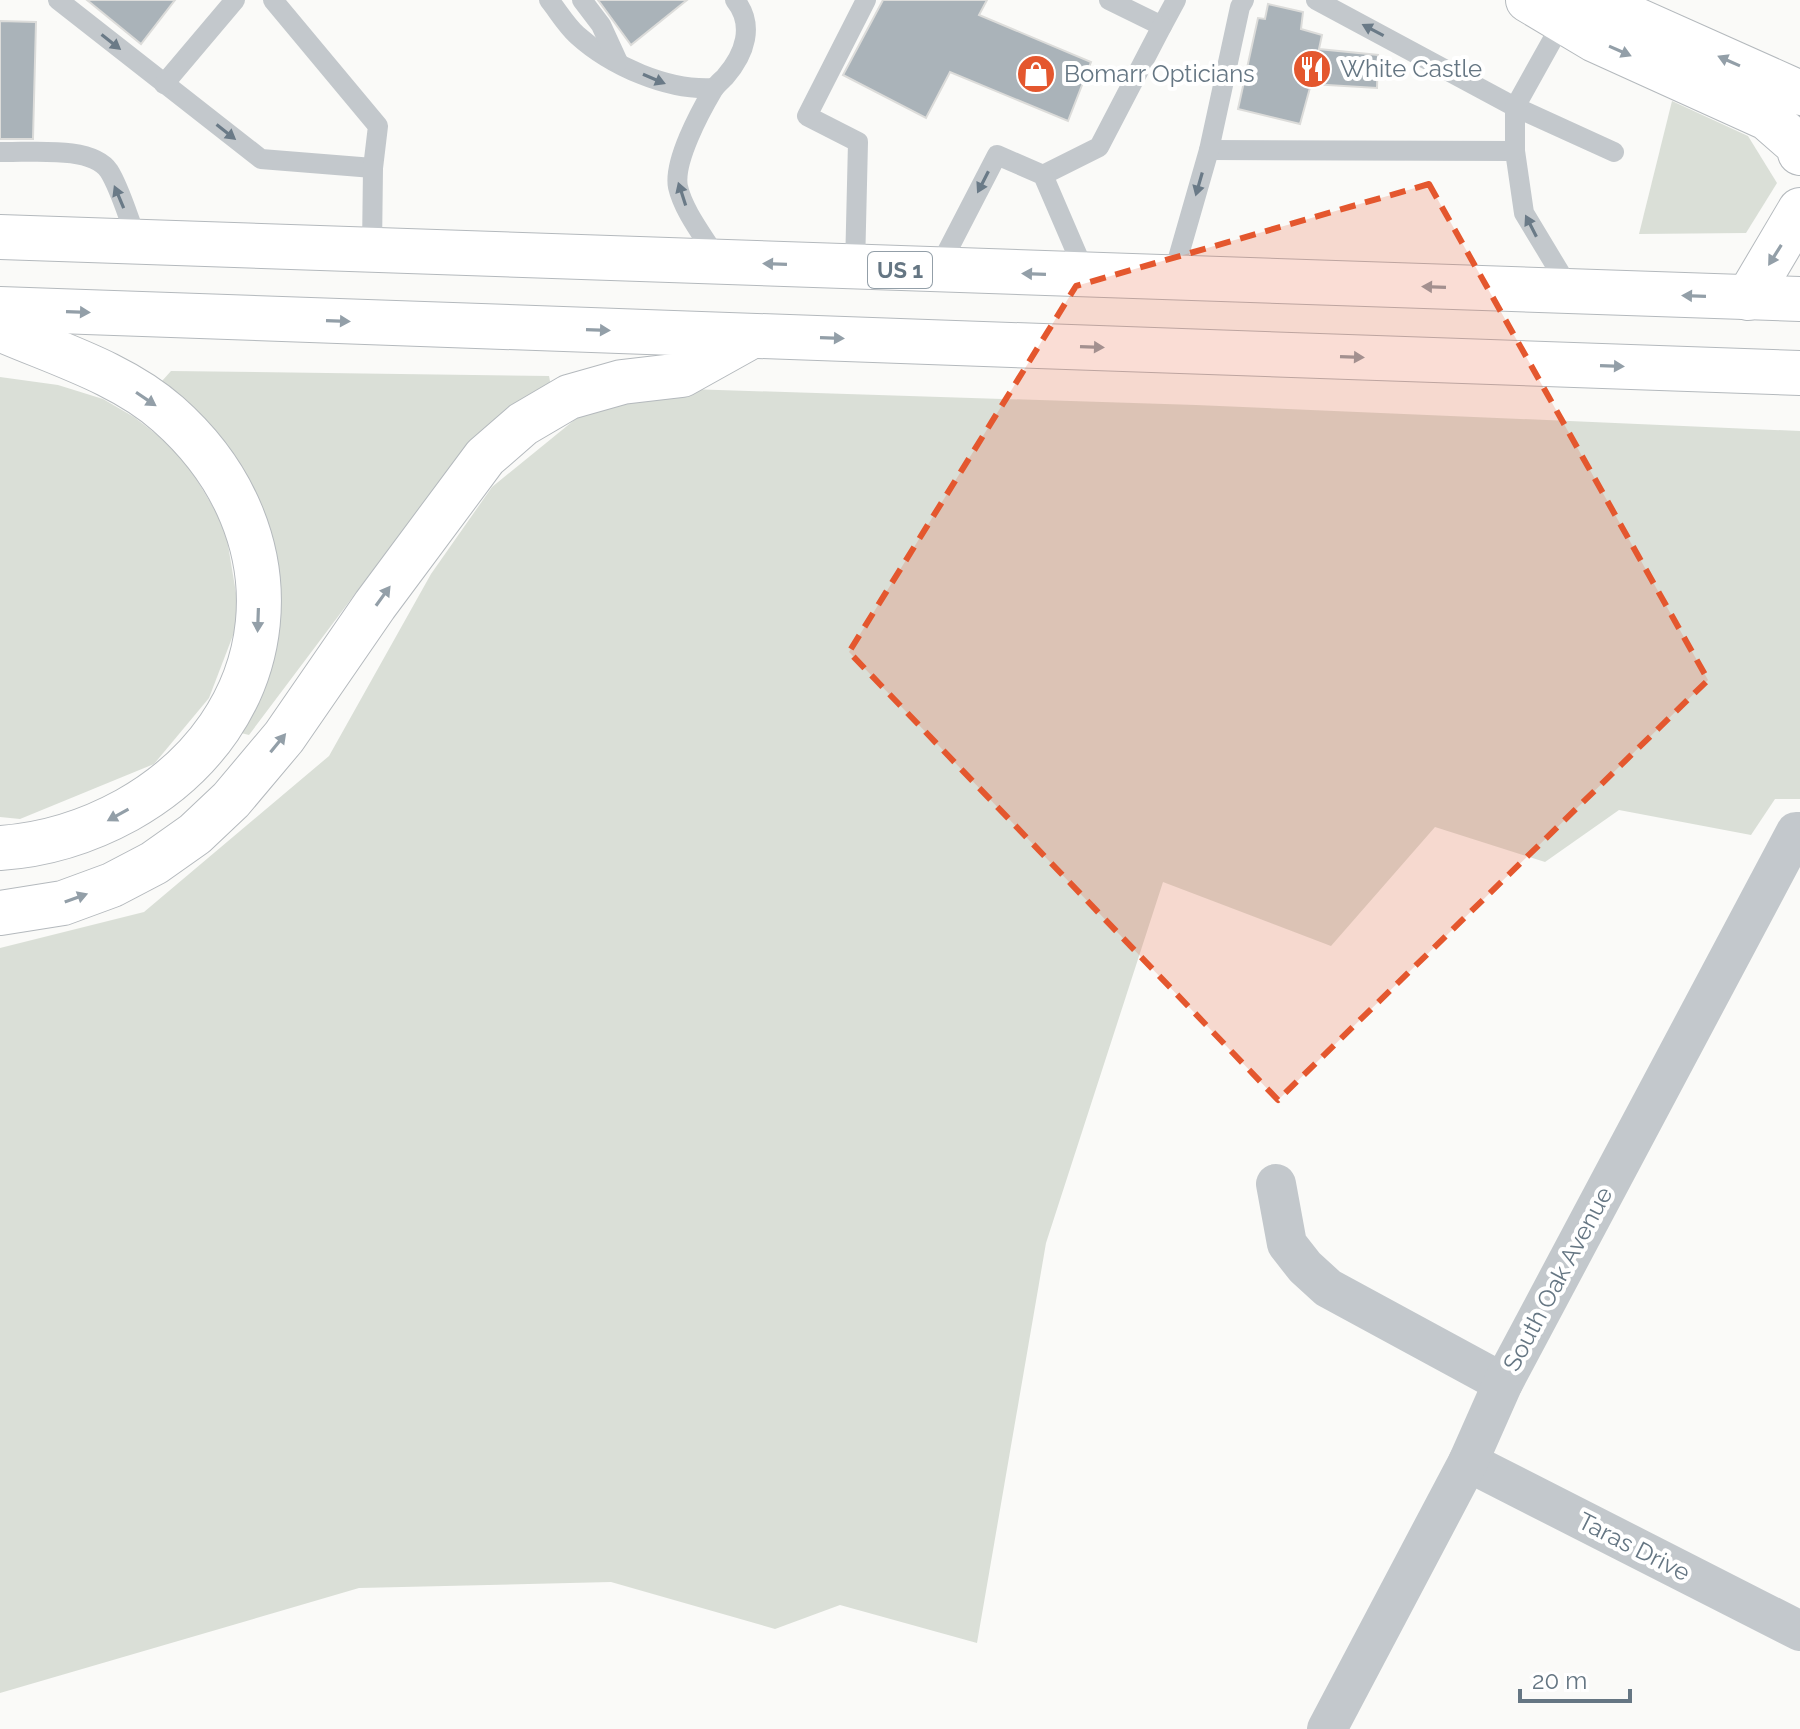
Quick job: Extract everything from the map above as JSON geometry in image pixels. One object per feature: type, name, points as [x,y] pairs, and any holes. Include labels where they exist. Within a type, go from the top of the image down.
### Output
[{"type":"highway","points":[[1561,7],[1800,93]]},
{"type":"highway","points":[[1561,7],[1595,40],[1767,118],[1798,145],[1800,153]]},
{"type":"highway","points":[[1748,298],[1800,210]]},
{"type":"highway","name":"US 1","points":[[0,237],[1800,299]]},
{"type":"highway","points":[[0,309],[1800,373]]},
{"type":"highway","points":[[0,329],[108,376],[167,413],[219,474],[243,519],[259,586],[254,652],[232,708],[207,746],[180,775],[97,827],[50,842],[0,848]]},
{"type":"highway","points":[[0,913],[63,903],[112,885],[154,863],[204,826],[231,800],[284,737],[375,605],[485,457],[523,424],[569,397],[622,382],[682,375],[754,335]]},
{"type":"street","name":"South Oak Avenue","points":[[1327,1729],[1468,1462],[1503,1383],[1798,832]]},
{"type":"street","points":[[1276,1184],[1287,1244],[1305,1267],[1328,1288],[1503,1383]]},
{"type":"street","name":"Taras Drive","points":[[1468,1462],[1800,1631]]},
{"type":"lane","points":[[58,0],[261,159],[373,168]]},
{"type":"lane","points":[[164,84],[235,0]]},
{"type":"lane","points":[[273,0],[378,126],[373,168],[372,248]]},
{"type":"lane","points":[[549,0],[577,34],[619,63],[671,86],[714,88]]},
{"type":"lane","points":[[582,0],[601,25],[619,63]]},
{"type":"lane","points":[[855,268],[858,142],[807,116],[866,0]]},
{"type":"lane","points":[[1109,0],[1162,26]]},
{"type":"lane","points":[[1043,175],[1099,147],[1176,0]]},
{"type":"lane","points":[[1172,279],[1209,150],[1244,0]]},
{"type":"lane","points":[[1316,0],[1515,107],[1614,152]]},
{"type":"lane","points":[[719,262],[678,187],[677,167],[714,88],[735,64],[744,44],[747,29],[741,2]]},
{"type":"lane","points":[[1561,7],[1515,107],[1515,151],[1524,213],[1571,292]]},
{"type":"lane","points":[[1209,150],[1515,151]]},
{"type":"lane","points":[[0,152],[93,157],[108,170],[138,242]]},
{"type":"lane","points":[[937,271],[997,155],[1043,175],[1086,275]]},
{"type":"highlighted area","points":[[1429,184],[1708,680],[1278,1100],[849,652],[1076,286]]},
{"type":"shaded area","points":[[1672,101],[1748,136],[1777,183],[1746,233],[1639,234]]},
{"type":"shaded area","points":[[171,371],[549,376],[551,386],[464,449],[249,735],[241,733],[278,636],[280,595],[277,559],[267,525],[235,465],[162,381]]},
{"type":"shaded area","points":[[0,377],[58,385],[103,399],[160,437],[188,465],[225,527],[240,617],[209,698],[154,764],[20,819],[0,817]]},
{"type":"shaded area","points":[[688,389],[1196,405],[1800,431],[1800,799],[1775,799],[1751,835],[1619,810],[1545,862],[1435,827],[1331,946],[1163,882],[1046,1243],[977,1643],[840,1605],[775,1629],[611,1582],[359,1588],[0,1693],[0,948],[144,912],[329,756],[431,574],[492,487],[594,404]]},
{"type":"building","points":[[87,0],[175,0],[141,44]]},
{"type":"building","points":[[598,0],[687,0],[631,45]]},
{"type":"building","points":[[883,0],[987,0],[979,15],[1091,62],[1068,121],[950,72],[926,118],[843,75]]},
{"type":"building","name":"White Castle","points":[[1268,4],[1303,12],[1301,29],[1322,35],[1319,49],[1378,55],[1377,88],[1311,84],[1300,124],[1238,109],[1258,18],[1265,19]]},
{"type":"building","points":[[0,21],[36,22],[33,139],[0,139]]},
{"type":"place","name":"White Castle","points":[[1312,69]]},
{"type":"place","name":"Bomarr Opticians","points":[[1036,74]]}]
